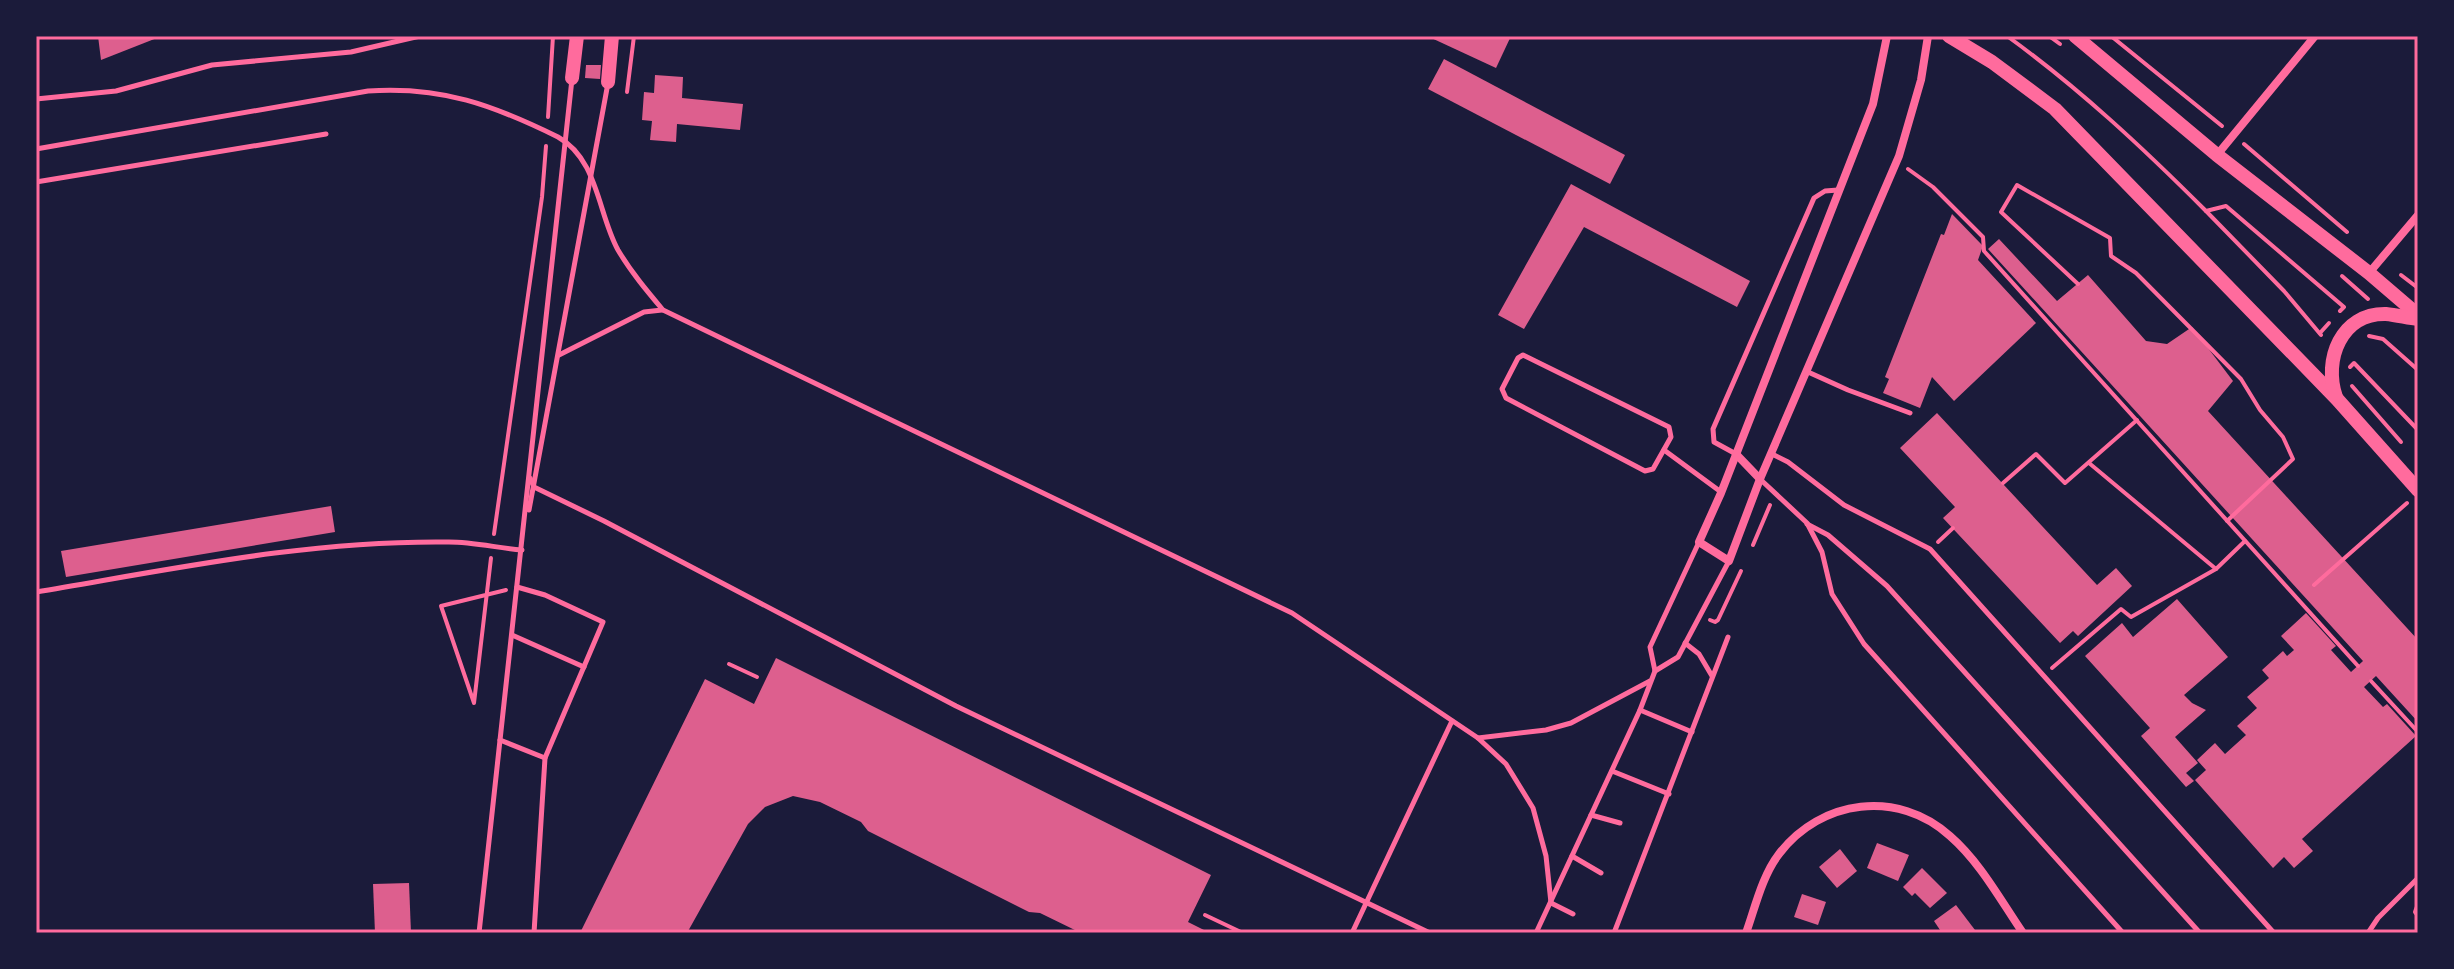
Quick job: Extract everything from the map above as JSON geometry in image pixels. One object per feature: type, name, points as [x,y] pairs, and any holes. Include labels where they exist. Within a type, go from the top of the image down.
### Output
[{"type":"main road","points":[[572,78],[577,36]]},
{"type":"main road","points":[[607,87],[612,36]]},
{"type":"main road","points":[[1949,36],[1992,62],[2055,109],[2337,399],[2413,496]]},
{"type":"main road","points":[[2075,36],[2217,155],[2369,273],[2418,317]]},
{"type":"main road","points":[[2337,399],[2331,383],[2330,365],[2334,350],[2349,329],[2372,316],[2418,317]]},
{"type":"street","points":[[1887,36],[1873,104],[1699,542],[1729,561],[1760,479],[1897,161],[1921,80],[1928,36]]},
{"type":"street","points":[[2217,155],[2315,36]]},
{"type":"street","points":[[2369,273],[2418,215]]},
{"type":"street","points":[[1736,454],[1760,479]]},
{"type":"street","points":[[1746,933],[1770,869],[1790,842],[1822,819],[1854,806],[1874,805],[1911,811],[1928,818],[1966,851],[2023,933]]},
{"type":"lane","points":[[36,99],[116,91],[212,65],[351,52],[420,36]]},
{"type":"lane","points":[[479,933],[572,78]]},
{"type":"lane","points":[[522,550],[607,87]]},
{"type":"lane","points":[[36,149],[393,89],[445,93],[473,100],[548,132],[566,142],[591,174],[605,223],[617,248],[633,274],[663,310],[1292,613],[1478,738],[1506,764],[1533,808],[1546,856],[1551,903]]},
{"type":"lane","points":[[36,182],[326,134]]},
{"type":"lane","points":[[1736,454],[1714,442],[1713,429],[1814,198],[1825,191],[1838,190]]},
{"type":"lane","points":[[558,355],[644,312],[663,310]]},
{"type":"lane","points":[[1528,356],[1669,427],[1672,433],[1664,450],[1653,469],[1645,471],[1506,398],[1502,389],[1518,358],[1528,356]]},
{"type":"lane","points":[[1808,372],[1910,413]]},
{"type":"lane","points":[[1664,450],[1721,493]]},
{"type":"lane","points":[[1772,454],[1788,462],[1844,505],[1930,549],[2274,933]]},
{"type":"lane","points":[[530,478],[534,487],[956,706],[1430,933]]},
{"type":"lane","points":[[1760,479],[1807,523],[1828,535],[1887,586],[2200,933]]},
{"type":"lane","points":[[1807,523],[1822,552],[1832,594],[1864,644],[2123,933]]},
{"type":"lane","points":[[36,592],[302,548],[453,541],[522,550]]},
{"type":"lane","points":[[1536,933],[1640,710],[1655,671],[1650,647],[1699,542]]},
{"type":"lane","points":[[1655,671],[1678,657],[1729,561]]},
{"type":"lane","points":[[517,587],[545,595],[603,622],[545,758],[534,933]]},
{"type":"lane","points":[[512,635],[584,667]]},
{"type":"lane","points":[[1614,933],[1728,637]]},
{"type":"lane","points":[[1685,643],[1699,654],[1713,677]]},
{"type":"lane","points":[[1478,738],[1546,730],[1571,723],[1651,681]]},
{"type":"lane","points":[[1640,710],[1692,732]]},
{"type":"lane","points":[[1352,933],[1452,721]]},
{"type":"lane","points":[[500,740],[545,758]]},
{"type":"lane","points":[[1612,771],[1669,794]]},
{"type":"lane","points":[[1591,815],[1620,823]]},
{"type":"lane","points":[[1572,856],[1601,873]]},
{"type":"lane","points":[[2368,933],[2378,918],[2418,878]]},
{"type":"lane","points":[[1551,903],[1573,914]]},
{"type":"path","points":[[517,587],[487,594],[441,606],[474,703],[487,594],[492,547],[540,213],[553,36]]},
{"type":"path","points":[[627,92],[634,36]]},
{"type":"path","points":[[2007,36],[2067,81],[2137,143],[2284,291],[2349,368],[2354,363]]},
{"type":"path","points":[[2111,36],[2357,240]]},
{"type":"path","points":[[1897,161],[1933,187],[1983,237],[1984,251],[2358,666]]},
{"type":"path","points":[[2078,284],[2001,212],[2017,185],[2110,238],[2111,256],[2136,273],[2241,379],[2260,410],[2283,437],[2293,459],[2227,521]]},
{"type":"path","points":[[2206,211],[2226,206],[2344,307],[2320,333]]},
{"type":"path","points":[[2380,260],[2418,288]]},
{"type":"path","points":[[2360,342],[2374,335],[2383,339],[2418,370]]},
{"type":"path","points":[[2354,355],[2354,363],[2418,430]]},
{"type":"path","points":[[2003,483],[2036,454],[2065,483],[2137,420]]},
{"type":"path","points":[[2088,463],[2216,569]]},
{"type":"path","points":[[2314,585],[2413,496]]},
{"type":"path","points":[[1930,549],[1953,528]]},
{"type":"path","points":[[2043,676],[2121,609],[2131,617],[2216,569],[2245,541]]},
{"type":"path","points":[[2297,599],[2303,594]]},
{"type":"path","points":[[729,664],[757,677]]},
{"type":"path","points":[[2371,681],[2418,732]]},
{"type":"path","points":[[2418,904],[2415,912],[2418,916]]},
{"type":"path","points":[[1205,915],[1243,933]]},
{"type":"building","points":[[98,36],[162,36],[101,60]]},
{"type":"building","points":[[1427,36],[1511,36],[1496,68]]},
{"type":"building","points":[[1444,59],[1625,155],[1610,184],[1428,89]]},
{"type":"building","points":[[586,65],[601,65],[600,79],[585,78]]},
{"type":"building","points":[[655,75],[683,77],[682,98],[743,104],[740,130],[677,124],[676,142],[650,140],[652,121],[642,120],[644,92],[654,93]]},
{"type":"building","points":[[1571,184],[1750,281],[1737,307],[1584,227],[1524,329],[1498,315]]},
{"type":"building","points":[[1952,214],[1983,246],[1978,260],[2036,323],[1954,401],[1932,377],[1920,408],[1883,393],[1889,379],[1885,377],[1941,234],[1944,235]]},
{"type":"building","points":[[1999,239],[2057,301],[2088,275],[2146,341],[2167,344],[2192,327],[2233,381],[2208,411],[2418,640],[2418,722],[2376,676],[2364,687],[2383,707],[2387,704],[2416,736],[2302,839],[2313,851],[2294,868],[2284,857],[2273,868],[2195,780],[2206,770],[2197,760],[2215,743],[2225,754],[2246,735],[2237,726],[2257,708],[2247,697],[2269,678],[2262,670],[2283,651],[2287,656],[2294,650],[2281,636],[2306,613],[2336,646],[2331,650],[2351,672],[2363,661],[1988,249]]},
{"type":"building","points":[[1937,413],[2097,585],[2116,568],[2132,586],[2078,636],[2073,631],[2060,643],[1943,518],[1955,507],[1900,448]]},
{"type":"building","points":[[331,506],[335,532],[66,577],[61,551]]},
{"type":"building","points":[[2177,599],[2228,657],[2184,695],[2206,710],[2175,737],[2198,763],[2186,773],[2194,781],[2186,787],[2141,736],[2150,728],[2085,656],[2122,623],[2133,637]]},
{"type":"building","points":[[776,658],[1211,875],[1188,922],[1210,933],[1081,933],[1040,913],[1029,912],[868,831],[861,822],[820,802],[793,796],[765,807],[748,824],[687,933],[580,933],[705,679],[754,704]]},
{"type":"building","points":[[1877,843],[1909,855],[1898,881],[1867,868]]},
{"type":"building","points":[[1840,849],[1857,871],[1837,888],[1819,867]]},
{"type":"building","points":[[1922,868],[1947,893],[1930,908],[1915,893],[1912,896],[1903,887]]},
{"type":"building","points":[[409,883],[411,933],[375,933],[373,884]]},
{"type":"building","points":[[1802,894],[1826,902],[1818,925],[1794,917]]},
{"type":"building","points":[[1956,905],[1975,930],[1971,933],[1942,933],[1934,921]]}]
